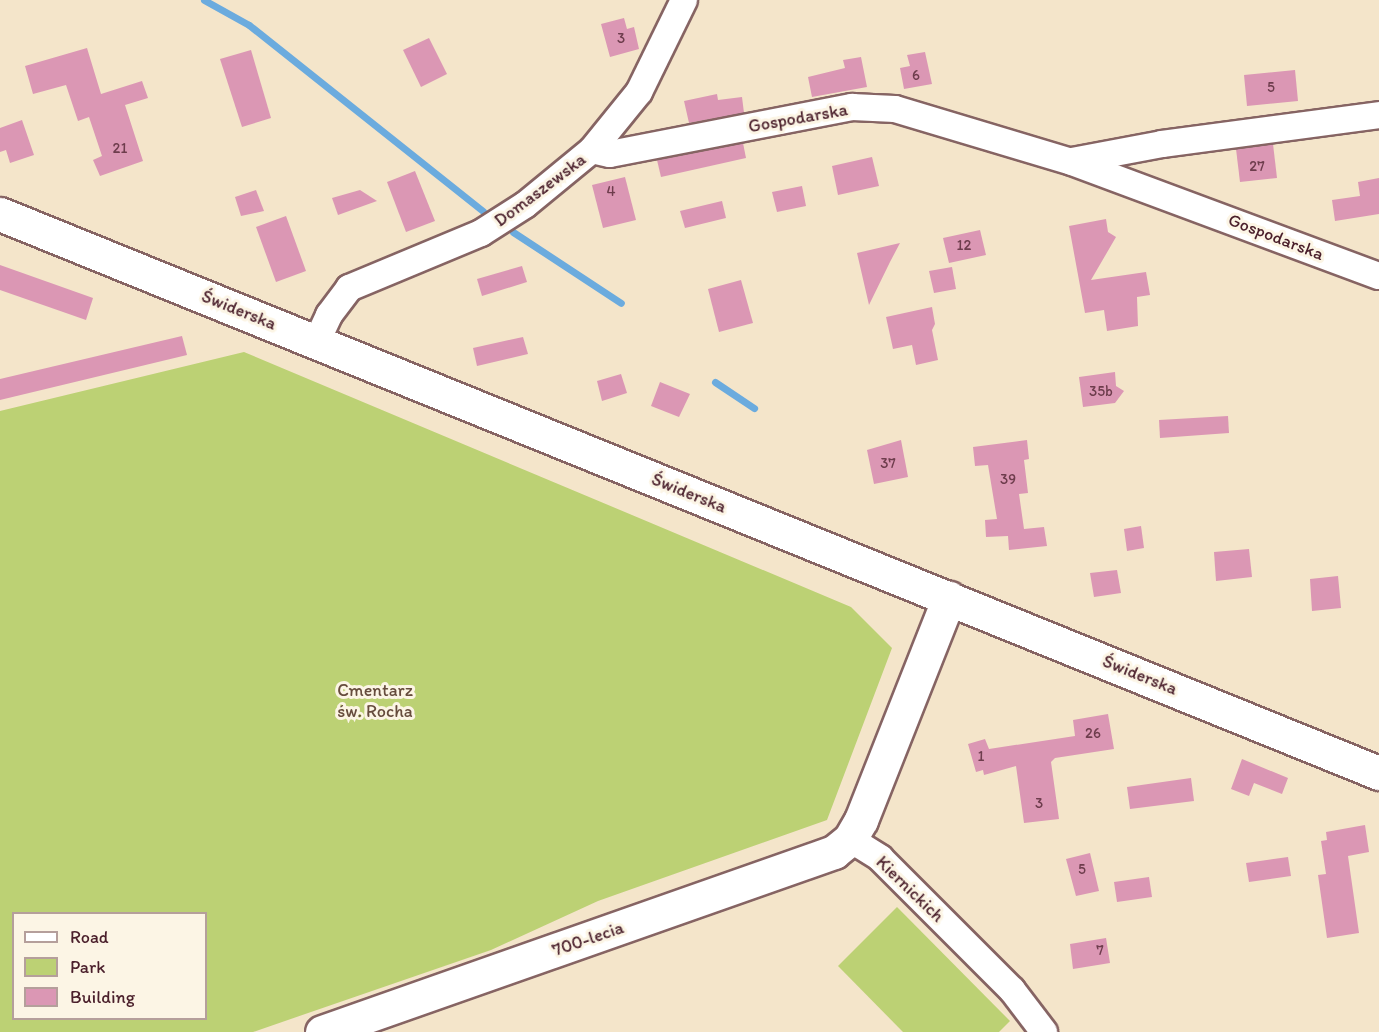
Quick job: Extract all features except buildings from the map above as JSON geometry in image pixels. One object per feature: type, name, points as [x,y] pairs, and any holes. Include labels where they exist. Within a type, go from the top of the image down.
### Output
[{"type":"main road","name":"Świderska","points":[[0,214],[1379,773]]},
{"type":"main road","points":[[850,839],[872,796],[949,598]]},
{"type":"main road","name":"700-lecia","points":[[322,1032],[811,861],[850,839]]},
{"type":"street","name":"Domaszewska","points":[[317,341],[328,315],[349,288],[481,233],[525,206],[592,150],[639,92],[684,0]]},
{"type":"street","name":"Gospodarska","points":[[592,150],[610,154],[852,108],[895,109],[1072,162],[1379,276]]},
{"type":"street","name":"Gospodarska","points":[[1072,162],[1162,144],[1379,115]]},
{"type":"street","name":"Kiernickich","points":[[850,839],[880,858],[1012,990],[1044,1032]]},
{"type":"green space","name":"Cmentarz św. Rocha","points":[[244,352],[851,607],[892,648],[827,820],[598,901],[491,950],[253,1032],[0,1032],[0,411]]},
{"type":"green space","points":[[897,907],[1010,1021],[999,1032],[903,1032],[838,966]]},
{"type":"waterway","points":[[204,0],[249,25],[483,211]]},
{"type":"waterway","points":[[513,232],[621,303]]},
{"type":"waterway","points":[[715,382],[754,408]]}]
